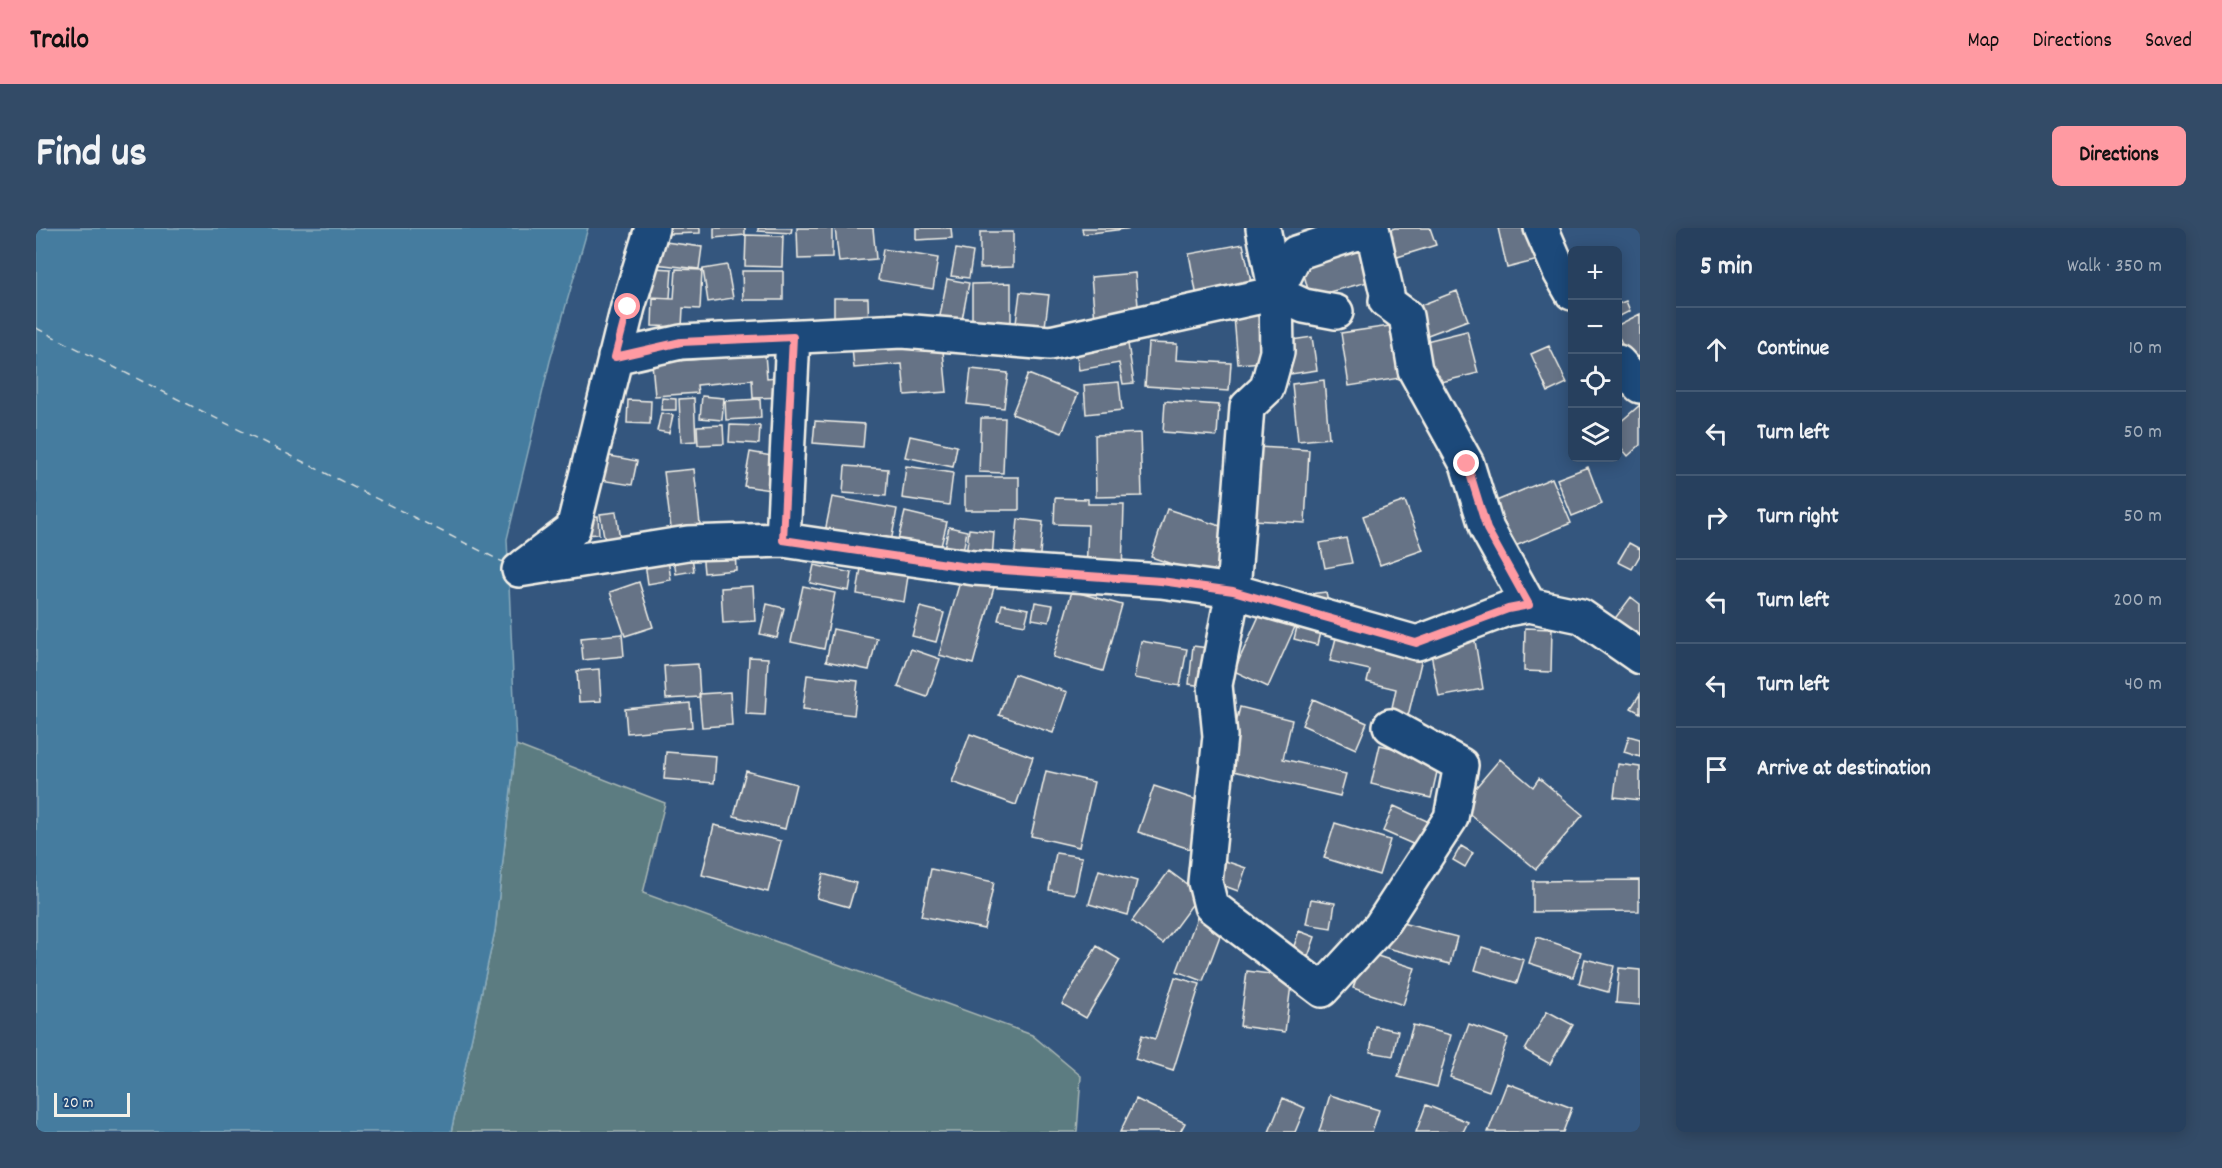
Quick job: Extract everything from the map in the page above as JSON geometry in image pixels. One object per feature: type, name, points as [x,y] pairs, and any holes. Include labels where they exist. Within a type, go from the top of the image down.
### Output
[{"type":"street","points":[[652,228],[615,357],[573,529],[519,570],[688,543],[783,540],[974,568],[1161,581],[1233,591],[1416,643],[1508,609],[1529,605],[1581,615],[1640,657]]},
{"type":"street","points":[[1263,228],[1276,292],[1277,352],[1267,388],[1247,407],[1233,591],[1215,685],[1220,736],[1205,882],[1211,906],[1322,990],[1380,927],[1451,818],[1461,765],[1390,726]]},
{"type":"street","points":[[1276,292],[1296,253],[1371,228],[1387,294],[1386,301],[1406,316],[1414,370],[1467,464],[1487,529],[1529,605]]},
{"type":"street","points":[[1541,228],[1568,286]]},
{"type":"street","points":[[615,357],[681,342],[902,331],[1050,343],[1276,292],[1304,306],[1336,312]]},
{"type":"street","points":[[783,540],[793,337]]},
{"type":"street","points":[[1622,367],[1640,386]]},
{"type":"green space","points":[[516,745],[665,803],[643,893],[1032,1035],[1081,1076],[1077,1132],[451,1132],[495,931]]},
{"type":"water","points":[[36,228],[588,228],[550,361],[507,539],[516,745],[495,931],[451,1132],[36,1132]]},
{"type":"building","points":[[667,228],[700,228],[700,233],[668,234]]},
{"type":"building","points":[[714,228],[745,228],[745,235],[714,238]]},
{"type":"building","points":[[758,228],[792,228],[791,233],[758,231]]},
{"type":"building","points":[[797,228],[832,228],[832,258],[798,259]]},
{"type":"building","points":[[835,228],[873,228],[876,259],[839,262]]},
{"type":"building","points":[[916,228],[951,228],[952,238],[916,240]]},
{"type":"building","points":[[1082,228],[1133,228],[1083,234]]},
{"type":"building","points":[[1395,228],[1430,228],[1436,245],[1391,259],[1383,232]]},
{"type":"building","points":[[1498,228],[1535,228],[1542,259],[1507,268]]},
{"type":"building","points":[[980,232],[1013,232],[1013,267],[980,268]]},
{"type":"building","points":[[746,235],[783,236],[782,267],[745,266]]},
{"type":"building","points":[[658,241],[702,247],[699,269],[655,264]]},
{"type":"building","points":[[1369,242],[1379,279],[1310,297],[1300,260]]},
{"type":"building","points":[[1243,244],[1252,286],[1197,297],[1189,254]]},
{"type":"building","points":[[883,249],[938,258],[933,289],[878,280]]},
{"type":"building","points":[[956,249],[973,252],[969,278],[951,276]]},
{"type":"building","points":[[727,265],[733,298],[708,302],[703,269]]},
{"type":"building","points":[[653,268],[672,269],[670,298],[651,297]]},
{"type":"building","points":[[676,269],[702,270],[700,309],[683,308],[682,327],[652,326],[653,298],[674,299]]},
{"type":"building","points":[[742,271],[783,271],[783,300],[743,300]]},
{"type":"building","points":[[1135,273],[1139,316],[1095,320],[1091,277]]},
{"type":"building","points":[[947,279],[969,283],[961,325],[939,321]]},
{"type":"building","points":[[1011,283],[1011,333],[972,333],[972,284]]},
{"type":"building","points":[[1457,291],[1468,320],[1417,339],[1406,311]]},
{"type":"building","points":[[1020,292],[1049,295],[1044,334],[1015,331]]},
{"type":"building","points":[[834,298],[868,298],[869,331],[834,332]]},
{"type":"building","points":[[1271,301],[1272,324],[1259,325],[1262,362],[1238,364],[1233,305]]},
{"type":"building","points":[[1626,301],[1630,311],[1622,315],[1622,302]]},
{"type":"building","points":[[1640,314],[1640,356],[1630,361],[1622,344],[1622,323]]},
{"type":"building","points":[[1404,324],[1413,376],[1349,386],[1341,333]]},
{"type":"building","points":[[1467,331],[1478,373],[1429,385],[1418,343]]},
{"type":"building","points":[[1127,337],[1134,383],[1123,384],[1119,363],[1079,370],[1075,345]]},
{"type":"building","points":[[1312,337],[1317,370],[1291,374],[1285,341]]},
{"type":"building","points":[[942,341],[947,392],[905,395],[902,364],[854,368],[852,348]]},
{"type":"building","points":[[1148,343],[1177,344],[1176,360],[1231,363],[1229,391],[1145,386]]},
{"type":"building","points":[[1549,346],[1567,383],[1548,392],[1531,354]]},
{"type":"building","points":[[765,354],[767,378],[786,376],[787,397],[753,398],[752,380],[697,385],[698,393],[655,396],[652,363]]},
{"type":"building","points":[[971,369],[1008,373],[1004,408],[967,404]]},
{"type":"building","points":[[1028,374],[1078,394],[1062,433],[1012,414]]},
{"type":"building","points":[[1324,380],[1329,438],[1298,441],[1292,384]]},
{"type":"building","points":[[1119,382],[1122,410],[1086,414],[1084,385]]},
{"type":"building","points":[[702,396],[724,398],[722,420],[700,418]]},
{"type":"building","points":[[662,398],[676,399],[676,410],[661,410]]},
{"type":"building","points":[[694,398],[696,441],[681,442],[679,399]]},
{"type":"building","points":[[760,399],[761,418],[726,420],[725,401]]},
{"type":"building","points":[[628,400],[651,401],[650,424],[627,423]]},
{"type":"building","points":[[1165,401],[1219,405],[1217,436],[1163,432]]},
{"type":"building","points":[[1640,405],[1640,445],[1628,456],[1622,449],[1622,421]]},
{"type":"building","points":[[661,413],[673,415],[669,433],[657,431]]},
{"type":"building","points":[[981,418],[1005,418],[1003,473],[979,472]]},
{"type":"building","points":[[815,421],[865,424],[863,447],[813,443]]},
{"type":"building","points":[[723,425],[724,444],[698,445],[697,426]]},
{"type":"building","points":[[730,425],[760,426],[759,444],[729,442]]},
{"type":"building","points":[[1140,433],[1142,496],[1096,497],[1095,435]]},
{"type":"building","points":[[910,436],[957,446],[953,467],[905,457]]},
{"type":"building","points":[[1258,447],[1309,450],[1305,523],[1253,520]]},
{"type":"building","points":[[750,452],[783,458],[777,491],[744,486]]},
{"type":"building","points":[[605,455],[637,461],[632,485],[600,480]]},
{"type":"building","points":[[845,466],[888,469],[886,496],[843,493]]},
{"type":"building","points":[[906,466],[953,473],[949,505],[902,498]]},
{"type":"building","points":[[1588,467],[1602,504],[1572,516],[1557,479]]},
{"type":"building","points":[[694,469],[701,533],[672,536],[664,472]]},
{"type":"building","points":[[965,477],[1019,477],[1019,510],[965,510]]},
{"type":"building","points":[[1552,478],[1571,523],[1508,549],[1489,504]]},
{"type":"building","points":[[832,497],[897,509],[890,548],[824,537]]},
{"type":"building","points":[[1055,498],[1088,499],[1088,504],[1124,504],[1122,574],[1086,573],[1088,525],[1054,524]]},
{"type":"building","points":[[1405,501],[1423,550],[1380,565],[1363,516]]},
{"type":"building","points":[[1167,509],[1236,531],[1219,580],[1151,557]]},
{"type":"building","points":[[616,512],[620,540],[605,542],[600,514]]},
{"type":"building","points":[[905,512],[947,522],[939,554],[897,544]]},
{"type":"building","points":[[598,516],[599,534],[582,535],[580,517]]},
{"type":"building","points":[[1018,519],[1043,522],[1039,564],[1014,561]]},
{"type":"building","points":[[949,527],[967,531],[962,556],[943,552]]},
{"type":"building","points":[[969,529],[994,532],[992,559],[966,557]]},
{"type":"building","points":[[1346,538],[1352,563],[1325,568],[1320,543]]},
{"type":"building","points":[[1629,543],[1640,549],[1640,555],[1632,569],[1618,562]]},
{"type":"building","points":[[735,548],[736,570],[704,573],[702,550]]},
{"type":"building","points":[[691,549],[694,571],[676,574],[673,551]]},
{"type":"building","points":[[667,552],[671,580],[648,584],[644,556]]},
{"type":"building","points":[[814,565],[852,573],[849,591],[810,583]]},
{"type":"building","points":[[861,568],[908,576],[904,602],[857,594]]},
{"type":"building","points":[[963,571],[996,580],[973,664],[939,655]]},
{"type":"building","points":[[639,582],[653,627],[625,636],[610,592]]},
{"type":"building","points":[[753,586],[755,621],[723,623],[721,588]]},
{"type":"building","points":[[803,586],[835,593],[824,649],[791,642]]},
{"type":"building","points":[[1072,591],[1122,605],[1103,671],[1053,657]]},
{"type":"building","points":[[1326,592],[1328,603],[1310,605],[1309,594]]},
{"type":"building","points":[[1631,597],[1640,604],[1640,642],[1613,621]]},
{"type":"building","points":[[1035,602],[1053,605],[1049,622],[1032,619]]},
{"type":"building","points":[[1265,603],[1299,618],[1268,687],[1234,671]]},
{"type":"building","points":[[767,604],[784,608],[777,638],[760,634]]},
{"type":"building","points":[[1002,604],[1029,609],[1025,625],[998,620]]},
{"type":"building","points":[[920,607],[944,613],[936,642],[912,636]]},
{"type":"building","points":[[1299,619],[1322,624],[1317,645],[1294,639]]},
{"type":"building","points":[[1525,628],[1552,629],[1551,672],[1524,671]]},
{"type":"building","points":[[833,629],[877,638],[869,670],[826,661]]},
{"type":"building","points":[[622,634],[624,656],[583,660],[581,638]]},
{"type":"building","points":[[1337,634],[1423,654],[1408,716],[1391,712],[1396,689],[1367,682],[1370,670],[1330,661]]},
{"type":"building","points":[[1141,641],[1187,649],[1180,686],[1134,678]]},
{"type":"building","points":[[1475,641],[1483,689],[1439,697],[1430,648]]},
{"type":"building","points":[[1193,646],[1216,649],[1210,687],[1189,684]]},
{"type":"building","points":[[911,649],[940,659],[927,697],[898,687]]},
{"type":"building","points":[[749,657],[768,658],[765,715],[746,714]]},
{"type":"building","points":[[698,664],[700,697],[666,699],[664,666]]},
{"type":"building","points":[[599,669],[601,701],[579,702],[577,671]]},
{"type":"building","points":[[1014,674],[1067,692],[1053,733],[999,715]]},
{"type":"building","points":[[807,675],[858,681],[854,715],[803,709]]},
{"type":"building","points":[[730,692],[732,725],[702,727],[699,694]]},
{"type":"building","points":[[1640,694],[1640,713],[1631,708]]},
{"type":"building","points":[[1313,699],[1367,723],[1356,749],[1302,725]]},
{"type":"building","points":[[690,703],[692,727],[627,733],[625,709]]},
{"type":"building","points":[[1240,707],[1292,720],[1283,759],[1346,774],[1340,796],[1225,769]]},
{"type":"building","points":[[970,734],[1033,757],[1016,805],[952,782]]},
{"type":"building","points":[[1629,736],[1640,739],[1640,757],[1624,752]]},
{"type":"building","points":[[1380,745],[1440,759],[1431,798],[1371,784]]},
{"type":"building","points":[[666,752],[716,756],[714,783],[664,779]]},
{"type":"building","points":[[1500,759],[1533,787],[1539,778],[1583,815],[1536,869],[1460,806]]},
{"type":"building","points":[[1618,764],[1640,767],[1640,800],[1614,797]]},
{"type":"building","points":[[746,771],[796,784],[785,829],[734,816]]},
{"type":"building","points":[[1046,771],[1094,782],[1079,847],[1031,836]]},
{"type":"building","points":[[1154,786],[1209,804],[1193,850],[1138,832]]},
{"type":"building","points":[[1394,806],[1436,825],[1424,849],[1383,831]]},
{"type":"building","points":[[1335,823],[1390,840],[1379,875],[1324,858]]},
{"type":"building","points":[[714,825],[781,841],[768,892],[702,875]]},
{"type":"building","points":[[1461,846],[1473,853],[1465,867],[1453,860]]},
{"type":"building","points":[[1056,853],[1082,857],[1075,894],[1049,890]]},
{"type":"building","points":[[1222,860],[1246,868],[1238,891],[1214,882]]},
{"type":"building","points":[[931,869],[994,882],[984,929],[921,916]]},
{"type":"building","points":[[1099,870],[1137,881],[1128,915],[1089,904]]},
{"type":"building","points":[[1169,871],[1200,894],[1163,944],[1132,921]]},
{"type":"building","points":[[823,874],[856,883],[849,907],[817,898]]},
{"type":"building","points":[[1639,880],[1639,911],[1533,912],[1533,881]]},
{"type":"building","points":[[1311,899],[1335,903],[1331,928],[1306,924]]},
{"type":"building","points":[[1198,915],[1224,925],[1203,981],[1177,971]]},
{"type":"building","points":[[1394,921],[1457,937],[1450,964],[1387,948]]},
{"type":"building","points":[[1299,931],[1315,937],[1308,957],[1292,952]]},
{"type":"building","points":[[1537,937],[1581,952],[1573,977],[1529,963]]},
{"type":"building","points":[[1097,946],[1120,960],[1086,1018],[1062,1004]]},
{"type":"building","points":[[1482,947],[1524,960],[1517,983],[1475,970]]},
{"type":"building","points":[[1365,952],[1415,968],[1403,1005],[1353,988]]},
{"type":"building","points":[[1585,959],[1614,966],[1608,992],[1579,984]]},
{"type":"building","points":[[1619,968],[1640,970],[1640,1005],[1616,1003]]},
{"type":"building","points":[[1247,971],[1292,977],[1285,1032],[1240,1026]]},
{"type":"building","points":[[1175,977],[1200,984],[1173,1071],[1135,1059],[1142,1035],[1155,1039]]},
{"type":"building","points":[[1547,1011],[1573,1025],[1550,1064],[1525,1050]]},
{"type":"building","points":[[1469,1024],[1508,1038],[1489,1091],[1450,1077]]},
{"type":"building","points":[[1413,1025],[1451,1035],[1437,1087],[1398,1077]]},
{"type":"building","points":[[1375,1026],[1398,1031],[1393,1056],[1370,1052]]},
{"type":"building","points":[[1507,1083],[1572,1108],[1563,1132],[1488,1132]]},
{"type":"building","points":[[1330,1095],[1379,1110],[1372,1132],[1319,1132]]},
{"type":"building","points":[[1283,1098],[1305,1108],[1295,1132],[1269,1132]]},
{"type":"building","points":[[1136,1099],[1185,1123],[1180,1132],[1120,1132]]},
{"type":"building","points":[[1426,1105],[1468,1122],[1463,1132],[1416,1132]]},
{"type":"ferry route","points":[[36,328],[505,563]]},
{"type":"route","points":[[628,307],[615,357],[681,342],[793,337],[783,540],[974,568],[1161,581],[1233,591],[1416,643],[1508,609],[1529,605],[1487,529],[1467,464]]}]
